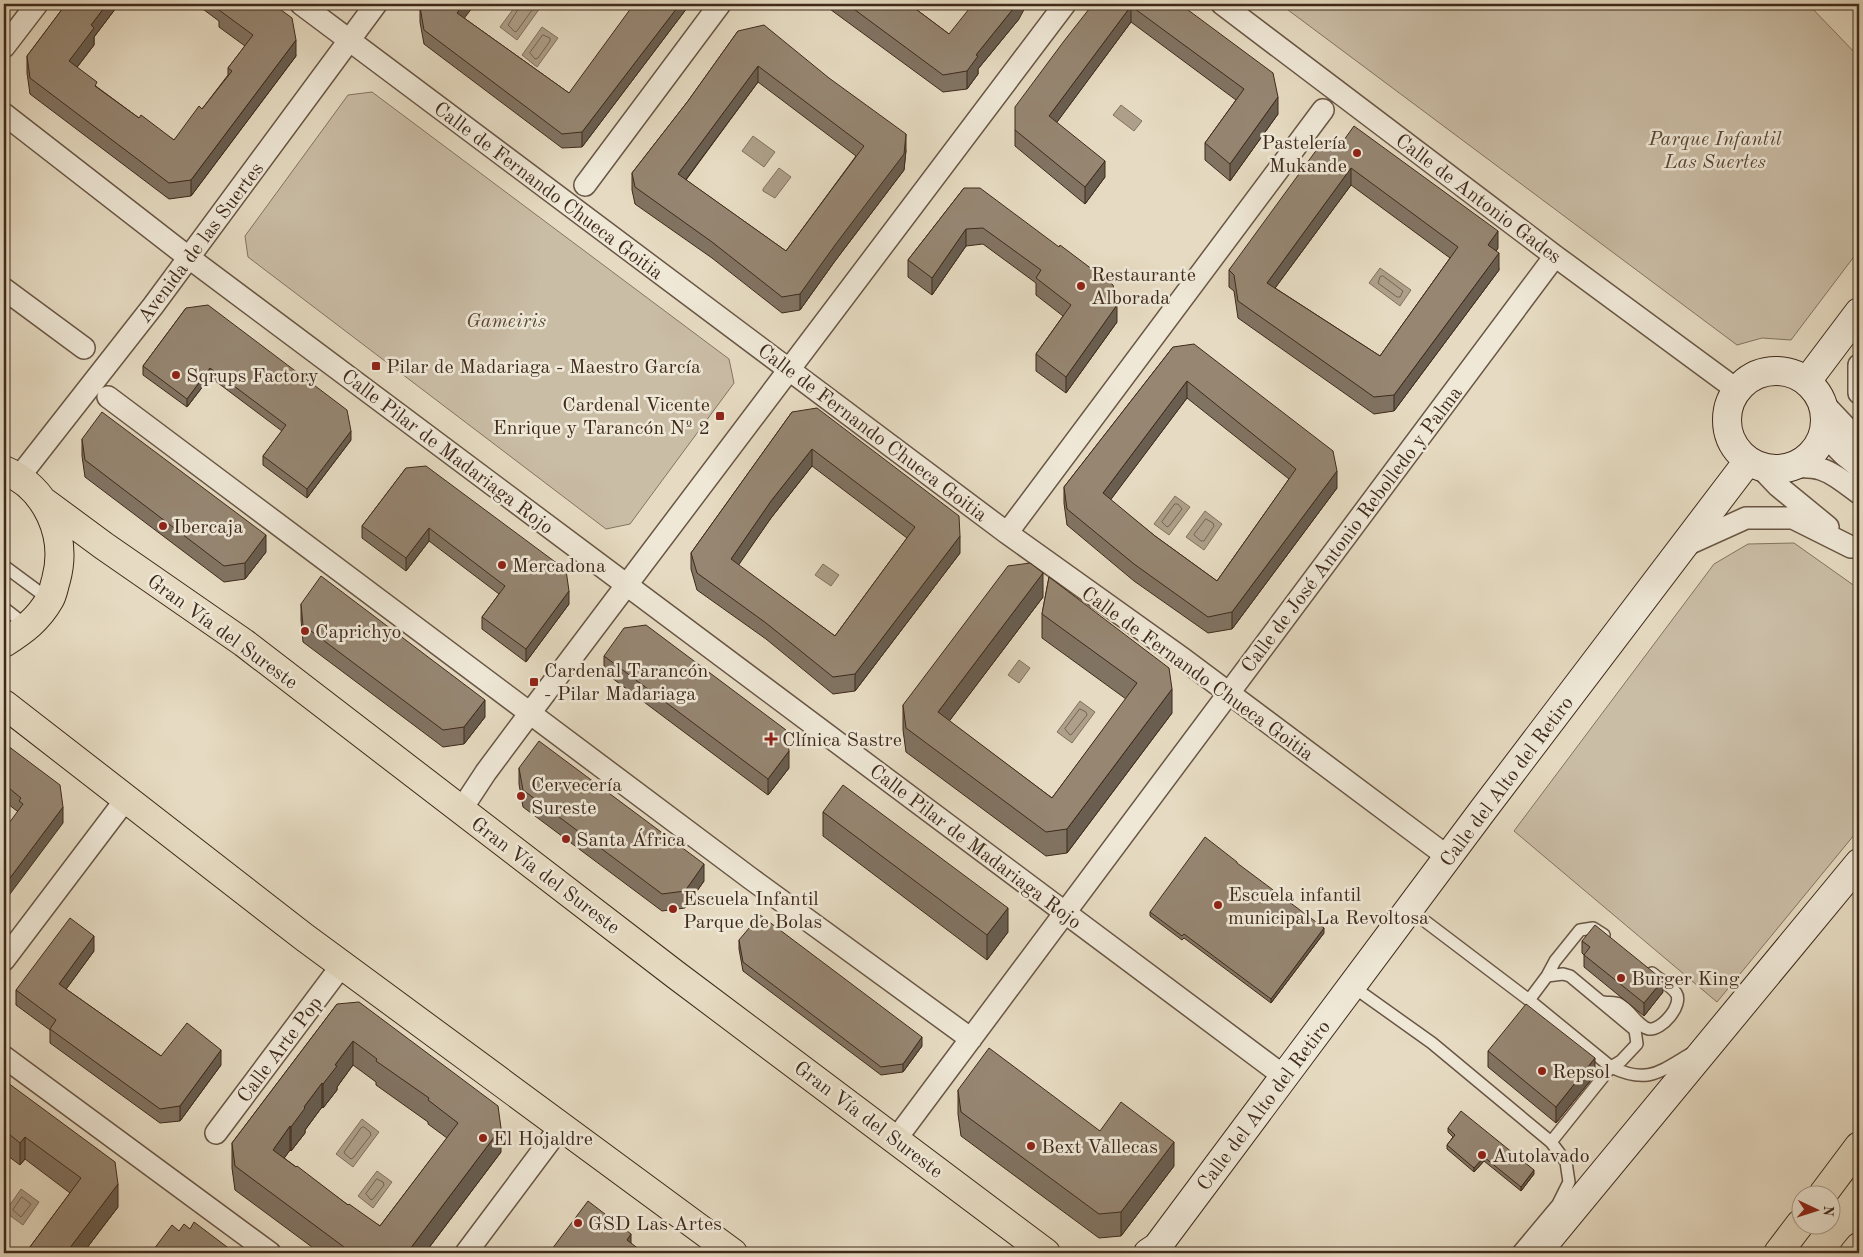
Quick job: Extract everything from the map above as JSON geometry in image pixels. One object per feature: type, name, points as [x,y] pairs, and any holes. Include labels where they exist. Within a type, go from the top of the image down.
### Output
[{"type":"main road","points":[[1807,381],[1859,312]]},
{"type":"main road","points":[[1778,370],[1793,373],[1807,381],[1817,391],[1824,409],[1825,430],[1819,445],[1808,457],[1795,466],[1763,465],[1737,450],[1730,435],[1727,420],[1730,404],[1737,390],[1748,379],[1762,372],[1778,370]]},
{"type":"main road","name":"Calle del Alto del Retiro","points":[[1153,1251],[1682,547],[1763,465]]},
{"type":"main road","points":[[4,643],[28,627],[50,600],[60,565],[57,531],[43,500],[12,473]]},
{"type":"main road","name":"Gran Vía del Sureste","points":[[43,500],[104,546],[244,643],[676,975],[1046,1253]]},
{"type":"main road","points":[[4,704],[342,965],[733,1253]]},
{"type":"main road","points":[[1537,1253],[1859,864]]},
{"type":"main road","points":[[1830,1184],[1859,1146]]},
{"type":"main road","points":[[1778,1253],[1792,1234]]},
{"type":"main road","points":[[1854,1253],[1859,1247]]},
{"type":"street","points":[[4,48],[37,4]]},
{"type":"street","name":"Calle de Fernando Chueca Goitia","points":[[300,4],[1007,533],[1229,694],[1448,857]]},
{"type":"street","name":"Avenida de las Suertes","points":[[12,473],[153,306],[376,4]]},
{"type":"street","points":[[585,185],[720,4]]},
{"type":"street","points":[[460,810],[530,713],[1065,4]]},
{"type":"street","name":"Calle de Antonio Gades","points":[[1222,4],[1555,256],[1737,390]]},
{"type":"street","points":[[1007,533],[1323,110]]},
{"type":"street","name":"Calle Pilar de Madariaga Rojo","points":[[4,114],[188,257],[1285,1076]]},
{"type":"street","name":"Calle de José Antonio Rebolledo y Palma","points":[[896,1139],[1555,256]]},
{"type":"street","points":[[4,289],[84,348]]},
{"type":"street","points":[[1859,365],[1859,393]]},
{"type":"street","points":[[108,397],[750,878],[971,1039]]},
{"type":"street","points":[[1824,409],[1859,442]]},
{"type":"street","points":[[1824,409],[1832,442],[1851,470],[1859,493]]},
{"type":"street","points":[[1763,465],[1809,466],[1824,469],[1851,470]]},
{"type":"street","points":[[1763,465],[1778,486],[1855,551]]},
{"type":"street","points":[[1682,547],[1746,518],[1792,518],[1855,551]]},
{"type":"street","points":[[4,960],[126,799]]},
{"type":"street","name":"Calle Arte Pop","points":[[216,1133],[342,965]]},
{"type":"street","points":[[4,1057],[270,1253]]},
{"type":"street","points":[[466,1253],[561,1126]]},
{"type":"lane","points":[[4,566],[50,600]]},
{"type":"lane","points":[[4,608],[28,627]]},
{"type":"lane","points":[[1409,910],[1529,1000],[1611,1067],[1627,1075],[1641,1076],[1659,1072],[1713,1041]]},
{"type":"lane","points":[[1529,1000],[1547,976],[1555,961],[1580,930],[1593,928],[1602,932],[1616,944]]},
{"type":"lane","points":[[1604,1002],[1619,1004],[1647,1029],[1660,1027],[1677,1008],[1678,1000],[1676,993],[1646,969]]},
{"type":"lane","points":[[1547,976],[1555,974],[1570,976],[1604,1002],[1635,1030],[1637,1036],[1637,1044],[1611,1067],[1551,1142]]},
{"type":"lane","points":[[1352,986],[1432,1043],[1551,1142],[1566,1162],[1569,1182],[1558,1204],[1517,1253]]},
{"type":"green space","name":"Parque Infantil Las Suertes","points":[[1280,4],[1808,4],[1859,57],[1859,250],[1791,340],[1762,338],[1737,345]]},
{"type":"green space","name":"Gameiris","points":[[372,92],[729,359],[734,383],[630,524],[606,529],[248,257],[245,236],[348,95]]},
{"type":"green space","points":[[1794,543],[1859,589],[1859,829],[1717,1002],[1514,831],[1714,564],[1748,544]]},
{"type":"water","points":[[517,4],[534,4],[540,8],[517,40],[500,27]]},
{"type":"water","points":[[542,27],[558,38],[537,67],[522,55]]},
{"type":"water","points":[[1121,105],[1142,121],[1134,131],[1113,115]]},
{"type":"water","points":[[753,136],[775,152],[764,167],[742,151]]},
{"type":"water","points":[[779,168],[791,177],[775,198],[763,191],[763,189]]},
{"type":"water","points":[[1380,268],[1411,290],[1400,306],[1369,283]]},
{"type":"water","points":[[1175,496],[1190,507],[1169,535],[1154,524]]},
{"type":"water","points":[[1205,511],[1222,524],[1204,550],[1186,537]]},
{"type":"water","points":[[823,564],[839,575],[831,586],[815,575]]},
{"type":"water","points":[[1019,660],[1030,668],[1019,683],[1008,675]]},
{"type":"water","points":[[1080,701],[1095,712],[1072,743],[1057,732]]},
{"type":"water","points":[[362,1119],[379,1132],[353,1167],[336,1154]]},
{"type":"water","points":[[377,1171],[392,1182],[373,1208],[358,1196]]},
{"type":"water","points":[[21,1189],[39,1202],[23,1225],[5,1212]]},
{"type":"building","points":[[66,4],[107,4],[91,25],[94,28],[69,61],[97,82],[95,86],[139,118],[141,115],[174,140],[199,106],[202,109],[232,71],[228,68],[253,35],[219,10],[222,7],[218,4],[273,4],[292,18],[296,40],[191,180],[169,183],[30,78],[27,56]]},
{"type":"building","points":[[422,4],[464,4],[457,13],[569,93],[634,4],[680,4],[582,132],[562,134],[424,30],[420,7]]},
{"type":"building","points":[[847,4],[909,4],[949,34],[973,4],[1017,4],[976,55],[978,56],[967,71],[943,75]]},
{"type":"building","points":[[1093,4],[1180,4],[1273,73],[1278,97],[1230,164],[1205,143],[1244,89],[1131,6],[1049,116],[1105,161],[1085,187],[1015,130],[1015,107]]},
{"type":"building","points":[[764,25],[829,78],[906,134],[904,154],[800,294],[782,297],[712,242],[635,187],[632,173],[688,101],[738,31]],"holes":[[[758,66],[864,146],[786,251],[678,174]]]},
{"type":"building","points":[[1354,126],[1498,231],[1488,245],[1499,253],[1394,395],[1374,397],[1238,301],[1234,275],[1229,270],[1323,141],[1336,151]],"holes":[[[1351,168],[1458,247],[1380,356],[1267,283]]]},
{"type":"building","points":[[964,188],[980,188],[1113,285],[1117,305],[1066,377],[1036,354],[1071,305],[1036,278],[1041,270],[983,228],[966,229],[932,278],[908,260]]},
{"type":"building","points":[[208,305],[347,410],[351,431],[307,489],[263,456],[286,425],[210,368],[187,399],[143,366],[186,308]]},
{"type":"building","points":[[1194,344],[1333,451],[1337,471],[1232,612],[1208,617],[1134,564],[1067,509],[1064,487],[1173,347]],"holes":[[[1187,381],[1296,469],[1217,581],[1155,536],[1103,493]]]},
{"type":"building","points":[[817,408],[959,516],[960,536],[855,674],[833,677],[766,623],[697,573],[691,553],[792,412]],"holes":[[[812,449],[915,527],[835,636],[731,559],[771,501]]]},
{"type":"building","points":[[102,412],[266,535],[245,563],[224,566],[85,460],[82,439]]},
{"type":"building","name":"Mercadona","points":[[426,466],[566,570],[569,591],[526,649],[482,617],[505,586],[429,528],[406,558],[362,526],[406,468]]},
{"type":"building","points":[[1030,563],[1043,573],[938,712],[1052,798],[1137,683],[1042,614],[1049,577],[1169,668],[1172,689],[1067,829],[1046,832],[906,728],[903,705],[1008,566]]},
{"type":"building","points":[[321,576],[485,700],[464,727],[443,730],[303,625],[301,604]]},
{"type":"building","points":[[646,625],[786,730],[789,751],[768,779],[604,656],[624,628]]},
{"type":"building","points":[[539,741],[704,864],[685,891],[662,894],[523,790],[519,768]]},
{"type":"building","points":[[4,743],[60,785],[63,807],[4,886],[4,830],[23,804],[19,801],[21,798],[4,784]]},
{"type":"building","points":[[843,785],[1008,908],[987,935],[823,812]]},
{"type":"building","points":[[1205,837],[1324,928],[1271,999],[1184,934],[1182,936],[1150,912]]},
{"type":"building","points":[[760,915],[922,1037],[903,1064],[881,1067],[743,962],[739,940]]},
{"type":"building","points":[[70,918],[94,936],[59,984],[161,1056],[187,1023],[221,1050],[180,1106],[160,1109],[50,1029],[56,1020],[16,990]]},
{"type":"building","name":"Burger King","points":[[1595,925],[1663,980],[1644,1003],[1584,955],[1590,947],[1582,941]]},
{"type":"building","points":[[359,1002],[498,1106],[501,1128],[407,1253],[352,1253],[235,1166],[232,1143],[337,1004]],"holes":[[[353,1041],[377,1059],[376,1061],[429,1098],[428,1100],[458,1123],[380,1226],[273,1150],[322,1083],[337,1066],[335,1065]]]},
{"type":"building","name":"Repsol","points":[[1526,1004],[1595,1058],[1556,1107],[1488,1051]]},
{"type":"building","name":"Bext Vallecas","points":[[989,1048],[1100,1131],[1121,1102],[1174,1142],[1121,1212],[1099,1214],[961,1112],[958,1090]]},
{"type":"building","points":[[4,1080],[115,1162],[118,1184],[66,1253],[20,1253],[24,1249],[27,1251],[81,1178],[25,1137],[20,1143],[4,1130]]},
{"type":"building","name":"Autolavado","points":[[1461,1111],[1534,1170],[1521,1187],[1484,1157],[1474,1168],[1447,1145],[1455,1135],[1448,1128]]},
{"type":"building","points":[[588,1201],[631,1234],[627,1240],[644,1253],[549,1253]]},
{"type":"building","points":[[194,1222],[235,1253],[151,1253],[172,1225],[179,1231],[184,1224],[190,1229]]},
{"type":"place","name":"Pastelería Mukande","points":[[1357,153]]},
{"type":"place","name":"Restaurante Alborada","points":[[1081,286]]},
{"type":"place","name":"Pilar de Madariaga - Maestro García","points":[[376,366]]},
{"type":"place","name":"Sqrups Factory","points":[[176,375]]},
{"type":"place","name":"Cardenal Vicente Enrique y Tarancón Nº 2","points":[[720,416]]},
{"type":"place","name":"Ibercaja","points":[[163,526]]},
{"type":"place","name":"Mercadona","points":[[502,565]]},
{"type":"place","name":"Caprichyo","points":[[305,631]]},
{"type":"place","name":"Cardenal Tarancón - Pilar Madariaga","points":[[534,682]]},
{"type":"place","name":"Clínica Sastre","points":[[771,739]]},
{"type":"place","name":"Cervecería Sureste","points":[[521,796]]},
{"type":"place","name":"Santa África","points":[[566,839]]},
{"type":"place","name":"Escuela infantil municipal La Revoltosa","points":[[1218,905]]},
{"type":"place","name":"Escuela Infantil Parque de Bolas","points":[[673,909]]},
{"type":"place","name":"Burger King","points":[[1621,978]]},
{"type":"place","name":"Repsol","points":[[1542,1071]]},
{"type":"place","name":"El Hojaldre","points":[[483,1138]]},
{"type":"place","name":"Bext Vallecas","points":[[1031,1146]]},
{"type":"place","name":"Autolavado","points":[[1482,1155]]},
{"type":"place","name":"GSD Las Artes","points":[[578,1223]]}]
